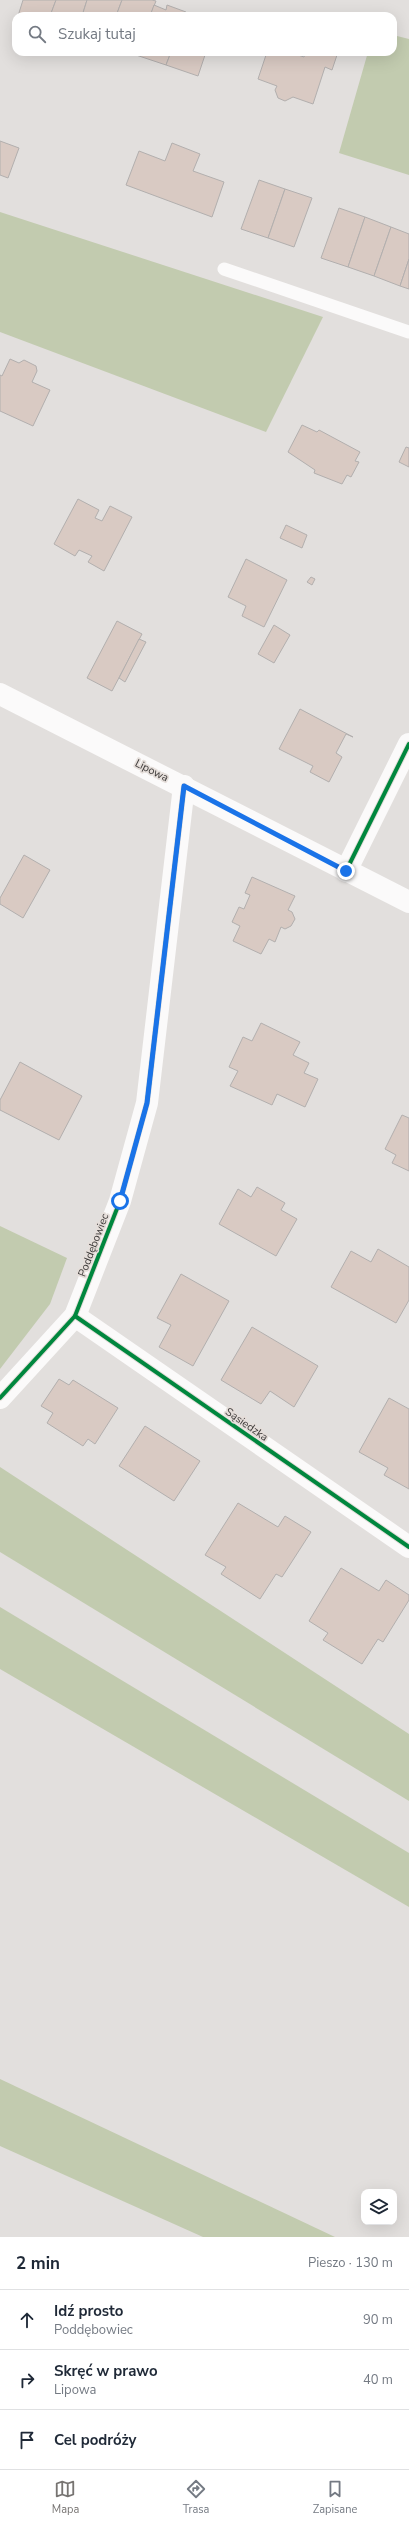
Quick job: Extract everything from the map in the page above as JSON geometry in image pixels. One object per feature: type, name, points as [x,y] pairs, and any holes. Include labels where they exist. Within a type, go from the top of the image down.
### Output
[{"type":"street","name":"Lipowa","points":[[0,694],[184,786],[346,871],[409,902]]},
{"type":"street","points":[[346,871],[409,744]]},
{"type":"street","name":"Poddębowiec","points":[[0,1398],[75,1316],[120,1201],[147,1103],[184,786]]},
{"type":"street","name":"Sąsiedzka","points":[[75,1316],[409,1547]]},
{"type":"lane","points":[[224,270],[409,332]]},
{"type":"green space","points":[[397,36],[409,39],[409,175],[339,153],[367,56],[397,56]]},
{"type":"green space","points":[[0,212],[323,317],[266,432],[0,332]]},
{"type":"green space","points":[[0,1226],[67,1258],[50,1304],[0,1369]]},
{"type":"green space","points":[[0,1467],[409,1734],[409,1801],[0,1552]]},
{"type":"green space","points":[[0,1607],[409,1853],[409,1907],[0,1669]]},
{"type":"green space","points":[[0,2079],[335,2237],[203,2237],[0,2146]]},
{"type":"building","points":[[23,0],[56,0],[52,12],[19,12]]},
{"type":"building","points":[[56,0],[87,0],[83,12],[52,12]]},
{"type":"building","points":[[87,0],[122,0],[118,12],[83,12]]},
{"type":"building","points":[[122,0],[156,1],[152,12],[118,12]]},
{"type":"building","points":[[154,5],[166,10],[167,5],[186,12],[151,12]]},
{"type":"building","points":[[139,56],[169,56],[166,65]]},
{"type":"building","points":[[169,56],[205,56],[198,76],[166,65]]},
{"type":"building","points":[[266,56],[337,56],[332,70],[325,67],[313,104],[293,97],[285,101],[278,98],[275,90],[277,86],[258,79]]},
{"type":"building","points":[[0,141],[19,148],[8,178],[0,175]]},
{"type":"building","points":[[172,143],[200,154],[193,171],[224,182],[212,217],[126,185],[139,151],[165,161]]},
{"type":"building","points":[[259,180],[285,189],[268,238],[241,229]]},
{"type":"building","points":[[285,189],[312,198],[294,247],[268,238]]},
{"type":"building","points":[[339,208],[365,217],[348,267],[321,258]]},
{"type":"building","points":[[365,217],[391,227],[374,276],[348,267]]},
{"type":"building","points":[[391,227],[409,234],[409,259],[400,286],[374,276]]},
{"type":"building","points":[[409,259],[409,289],[400,286]]},
{"type":"building","points":[[10,359],[19,363],[24,360],[36,366],[37,371],[32,382],[50,390],[33,426],[0,411],[0,375],[2,376]]},
{"type":"building","points":[[302,425],[317,432],[319,430],[360,452],[355,461],[359,462],[351,477],[347,475],[342,484],[314,473],[315,470],[288,452]]},
{"type":"building","points":[[406,447],[409,448],[409,467],[399,462]]},
{"type":"building","points":[[78,499],[99,510],[95,518],[102,521],[110,506],[132,517],[104,571],[88,562],[92,556],[79,550],[75,556],[54,544]]},
{"type":"building","points":[[286,525],[307,535],[302,548],[280,538]]},
{"type":"building","points":[[246,559],[287,580],[264,627],[242,616],[246,606],[228,597]]},
{"type":"building","points":[[311,577],[315,579],[312,585],[307,582]]},
{"type":"building","points":[[117,621],[142,634],[112,691],[87,678]]},
{"type":"building","points":[[274,625],[290,635],[274,663],[258,654]]},
{"type":"building","points":[[139,639],[146,642],[125,682],[119,678]]},
{"type":"building","points":[[300,709],[353,737],[346,734],[336,753],[342,757],[329,782],[310,772],[313,766],[279,749]]},
{"type":"building","points":[[24,855],[50,870],[23,918],[0,904],[0,898]]},
{"type":"building","points":[[252,877],[295,896],[288,910],[292,912],[295,919],[291,926],[285,929],[281,927],[275,942],[269,939],[261,954],[233,941],[240,926],[232,922],[239,907],[244,909],[250,895],[245,893]]},
{"type":"building","points":[[261,1023],[300,1042],[293,1055],[309,1063],[304,1073],[318,1079],[305,1107],[277,1094],[272,1105],[230,1086],[238,1071],[229,1067],[243,1037],[252,1041]]},
{"type":"building","points":[[20,1062],[82,1096],[59,1140],[0,1110],[0,1100]]},
{"type":"building","points":[[402,1115],[409,1118],[409,1171],[392,1163],[396,1155],[385,1149]]},
{"type":"building","points":[[257,1187],[285,1203],[281,1210],[297,1219],[276,1256],[219,1224],[238,1189],[251,1197]]},
{"type":"building","points":[[378,1249],[409,1267],[409,1300],[396,1323],[331,1287],[351,1251],[371,1262]]},
{"type":"building","points":[[181,1274],[229,1301],[193,1366],[159,1347],[171,1325],[157,1318]]},
{"type":"building","points":[[252,1327],[318,1366],[294,1407],[270,1391],[261,1404],[221,1380]]},
{"type":"building","points":[[59,1379],[69,1385],[73,1380],[118,1408],[95,1444],[88,1439],[83,1446],[47,1423],[53,1413],[41,1406]]},
{"type":"building","points":[[389,1398],[409,1409],[409,1489],[384,1475],[388,1468],[359,1452]]},
{"type":"building","points":[[145,1426],[200,1461],[174,1501],[119,1466]]},
{"type":"building","points":[[238,1503],[278,1527],[285,1516],[311,1532],[282,1577],[276,1574],[260,1599],[221,1574],[226,1567],[205,1555]]},
{"type":"building","points":[[341,1568],[379,1591],[386,1580],[409,1595],[409,1600],[383,1642],[378,1639],[362,1664],[323,1640],[328,1633],[309,1621]]},
{"type":"cycle path","points":[[346,871],[409,744]]},
{"type":"cycle path","points":[[0,1398],[75,1316],[120,1201],[147,1103],[184,786]]},
{"type":"cycle path","points":[[75,1316],[409,1547]]},
{"type":"route","points":[[120,1201],[147,1103],[158,1022],[184,786],[346,871]]}]
